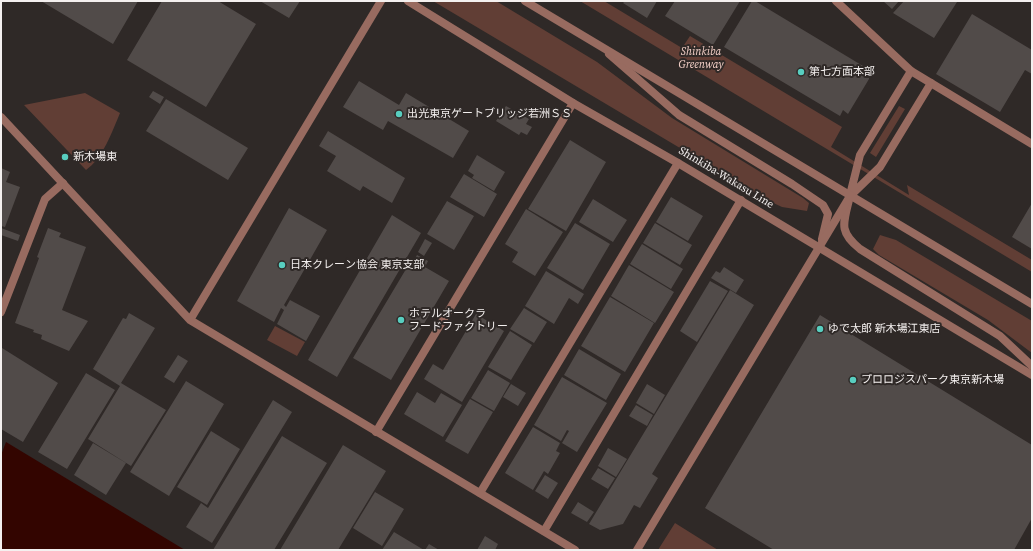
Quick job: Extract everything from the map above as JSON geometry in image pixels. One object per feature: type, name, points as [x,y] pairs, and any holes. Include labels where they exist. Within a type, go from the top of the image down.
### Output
[{"type":"street","points":[[190,320],[381,1]]},
{"type":"street","name":"Shinkiba-Wakasu Line","points":[[408,1],[573,103],[741,200],[1032,375]]},
{"type":"street","points":[[525,1],[1032,304]]},
{"type":"street","points":[[836,1],[911,71],[1032,144]]},
{"type":"street","points":[[601,46],[679,115],[792,184],[823,205],[828,214],[820,247]]},
{"type":"street","points":[[911,71],[860,155],[843,224],[845,233],[851,242],[860,249],[1000,336],[1032,366]]},
{"type":"street","points":[[637,550],[850,196],[880,167],[931,83]]},
{"type":"street","points":[[376,432],[573,103]]},
{"type":"street","points":[[1,117],[190,320],[575,550]]},
{"type":"street","points":[[480,493],[678,163]]},
{"type":"street","points":[[1,312],[45,199],[63,183]]},
{"type":"street","points":[[544,531],[741,200]]},
{"type":"green space","points":[[433,1],[496,1],[597,62],[672,118],[803,198],[809,203],[807,211],[782,207],[769,201]]},
{"type":"green space","name":"Shinkiba Greenway","points":[[580,1],[604,1],[682,48],[690,36],[842,127],[831,147],[909,195],[907,185],[1032,260],[1032,272]]},
{"type":"green space","points":[[85,93],[120,113],[102,152],[86,170],[24,105]]},
{"type":"green space","points":[[899,106],[905,109],[876,157],[870,153]]},
{"type":"green space","points":[[880,235],[896,240],[1032,321],[1032,353],[988,320],[879,255],[873,249]]},
{"type":"green space","points":[[275,326],[305,342],[297,356],[267,340]]},
{"type":"green space","points":[[675,523],[718,550],[658,550]]},
{"type":"shaded area","points":[[6,442],[185,550],[1,550],[1,455]]},
{"type":"building","points":[[41,1],[138,1],[113,44]]},
{"type":"building","points":[[162,1],[218,1],[256,24],[206,107],[127,60]]},
{"type":"building","points":[[260,1],[300,1],[289,18]]},
{"type":"building","points":[[625,1],[657,1],[647,18],[623,3]]},
{"type":"building","points":[[675,1],[740,1],[713,45],[665,16]]},
{"type":"building","points":[[752,1],[755,1],[868,69],[869,79],[848,114],[843,110],[840,116],[724,47]]},
{"type":"building","points":[[883,1],[899,1],[892,9]]},
{"type":"building","points":[[904,1],[957,2],[934,38],[893,13]]},
{"type":"building","points":[[972,14],[1032,50],[1032,74],[1025,70],[1000,112],[936,74]]},
{"type":"building","name":"出光東京ゲートブリッジ若洲ＳＳ","points":[[359,81],[399,105],[406,93],[469,131],[453,158],[388,121],[383,130],[343,107]]},
{"type":"building","points":[[153,91],[164,97],[160,104],[149,97]]},
{"type":"building","points":[[166,99],[248,148],[228,180],[146,131]]},
{"type":"building","points":[[506,106],[529,119],[526,124],[532,127],[527,135],[521,132],[519,135],[496,121]]},
{"type":"building","points":[[328,131],[405,178],[392,203],[363,186],[360,191],[327,171],[336,156],[319,146]]},
{"type":"building","points":[[570,140],[606,162],[566,231],[528,209]]},
{"type":"building","points":[[477,155],[505,172],[494,191],[472,178],[474,175],[468,171]]},
{"type":"building","points":[[1,168],[10,172],[6,182],[20,187],[5,227],[1,226]]},
{"type":"building","points":[[464,174],[497,194],[484,217],[450,197]]},
{"type":"building","points":[[671,197],[703,216],[688,241],[656,222]]},
{"type":"building","points":[[593,199],[627,220],[613,242],[579,222]]},
{"type":"building","points":[[447,201],[474,216],[454,250],[427,234]]},
{"type":"building","points":[[1032,203],[1032,249],[1012,237]]},
{"type":"building","name":"日本クレーン協会 東京支部","points":[[289,208],[327,230],[284,305],[286,307],[290,300],[320,316],[306,341],[277,324],[284,310],[281,308],[274,322],[237,301]]},
{"type":"building","points":[[526,209],[563,232],[535,276],[512,262],[518,252],[505,244]]},
{"type":"building","points":[[392,215],[421,233],[337,377],[308,360]]},
{"type":"building","points":[[575,223],[610,244],[583,290],[547,268]]},
{"type":"building","points":[[655,223],[692,245],[680,265],[643,243]]},
{"type":"building","points":[[1,228],[20,235],[18,241],[1,235]]},
{"type":"building","points":[[48,228],[61,233],[59,237],[86,247],[62,310],[88,321],[69,351],[41,339],[42,335],[33,332],[34,330],[15,323],[39,258],[37,257]]},
{"type":"building","points":[[425,239],[432,243],[424,256],[418,252]]},
{"type":"building","points":[[642,244],[683,269],[671,289],[630,264]]},
{"type":"building","name":"ホテルオークラ フードファクトリー","points":[[417,255],[428,261],[425,267],[449,281],[391,380],[353,358],[412,259],[414,261]]},
{"type":"building","points":[[629,265],[674,292],[655,323],[611,296]]},
{"type":"building","points":[[724,267],[744,280],[736,293],[711,278],[716,271],[720,273]]},
{"type":"building","points":[[546,271],[584,294],[578,304],[569,298],[554,324],[525,306]]},
{"type":"building","points":[[710,281],[728,291],[697,342],[680,331]]},
{"type":"building","points":[[730,290],[754,305],[652,474],[658,478],[640,508],[634,505],[623,524],[600,530],[589,524]]},
{"type":"building","points":[[610,297],[654,323],[625,372],[581,346]]},
{"type":"building","points":[[524,308],[547,322],[534,343],[510,329]]},
{"type":"building","points":[[129,313],[155,328],[121,383],[166,410],[131,466],[88,439],[120,386],[93,369],[123,318],[126,319]]},
{"type":"building","points":[[476,314],[504,331],[462,402],[424,379],[433,364],[443,370]]},
{"type":"building","name":"プロロジスパーク東京新木場","points":[[820,315],[1032,445],[1032,518],[1014,550],[774,550],[705,508]]},
{"type":"building","points":[[510,331],[532,345],[511,380],[488,367]]},
{"type":"building","points":[[2,348],[58,383],[23,442],[1,429]]},
{"type":"building","points":[[579,349],[621,374],[606,400],[564,375]]},
{"type":"building","points":[[178,355],[188,361],[174,383],[164,377]]},
{"type":"building","points":[[488,370],[510,383],[494,411],[471,398]]},
{"type":"building","points":[[86,373],[115,390],[67,469],[38,452]]},
{"type":"building","points":[[562,377],[607,403],[577,452],[562,443],[569,431],[567,430],[561,441],[534,425]]},
{"type":"building","points":[[186,381],[224,404],[169,496],[130,472]]},
{"type":"building","points":[[511,384],[526,393],[518,406],[503,397]]},
{"type":"building","points":[[647,384],[665,395],[654,414],[636,403]]},
{"type":"building","points":[[417,392],[435,403],[441,393],[462,405],[443,437],[404,414]]},
{"type":"building","points":[[470,399],[493,412],[468,454],[445,441]]},
{"type":"building","points":[[273,400],[292,412],[212,543],[186,527],[201,503],[208,508]]},
{"type":"building","points":[[636,405],[653,415],[647,426],[629,416]]},
{"type":"building","points":[[533,427],[560,443],[556,451],[560,453],[548,474],[544,471],[533,490],[505,473]]},
{"type":"building","points":[[211,431],[240,449],[207,505],[177,487]]},
{"type":"building","points":[[282,436],[327,463],[274,550],[213,550]]},
{"type":"building","points":[[93,443],[126,463],[106,495],[74,475]]},
{"type":"building","points":[[343,445],[386,471],[338,550],[280,550]]},
{"type":"building","points":[[608,448],[627,459],[616,477],[598,466]]},
{"type":"building","points":[[598,468],[615,478],[608,489],[591,479]]},
{"type":"building","points":[[545,475],[558,483],[548,499],[535,491]]},
{"type":"building","points":[[375,492],[404,509],[382,546],[353,528]]},
{"type":"building","points":[[578,502],[594,512],[587,522],[571,513]]},
{"type":"building","points":[[394,532],[424,550],[382,550]]},
{"type":"building","points":[[485,536],[498,544],[495,550],[477,550]]},
{"type":"building","points":[[429,544],[439,550],[425,550]]},
{"type":"place","name":"第七方面本部","points":[[801,72]]},
{"type":"place","name":"出光東京ゲートブリッジ若洲ＳＳ","points":[[399,114]]},
{"type":"place","name":"新木場東","points":[[65,157]]},
{"type":"place","name":"日本クレーン協会 東京支部","points":[[282,265]]},
{"type":"place","name":"ホテルオークラ フードファクトリー","points":[[401,320]]},
{"type":"place","name":"ゆで太郎 新木場江東店","points":[[820,329]]},
{"type":"place","name":"プロロジスパーク東京新木場","points":[[853,380]]}]
